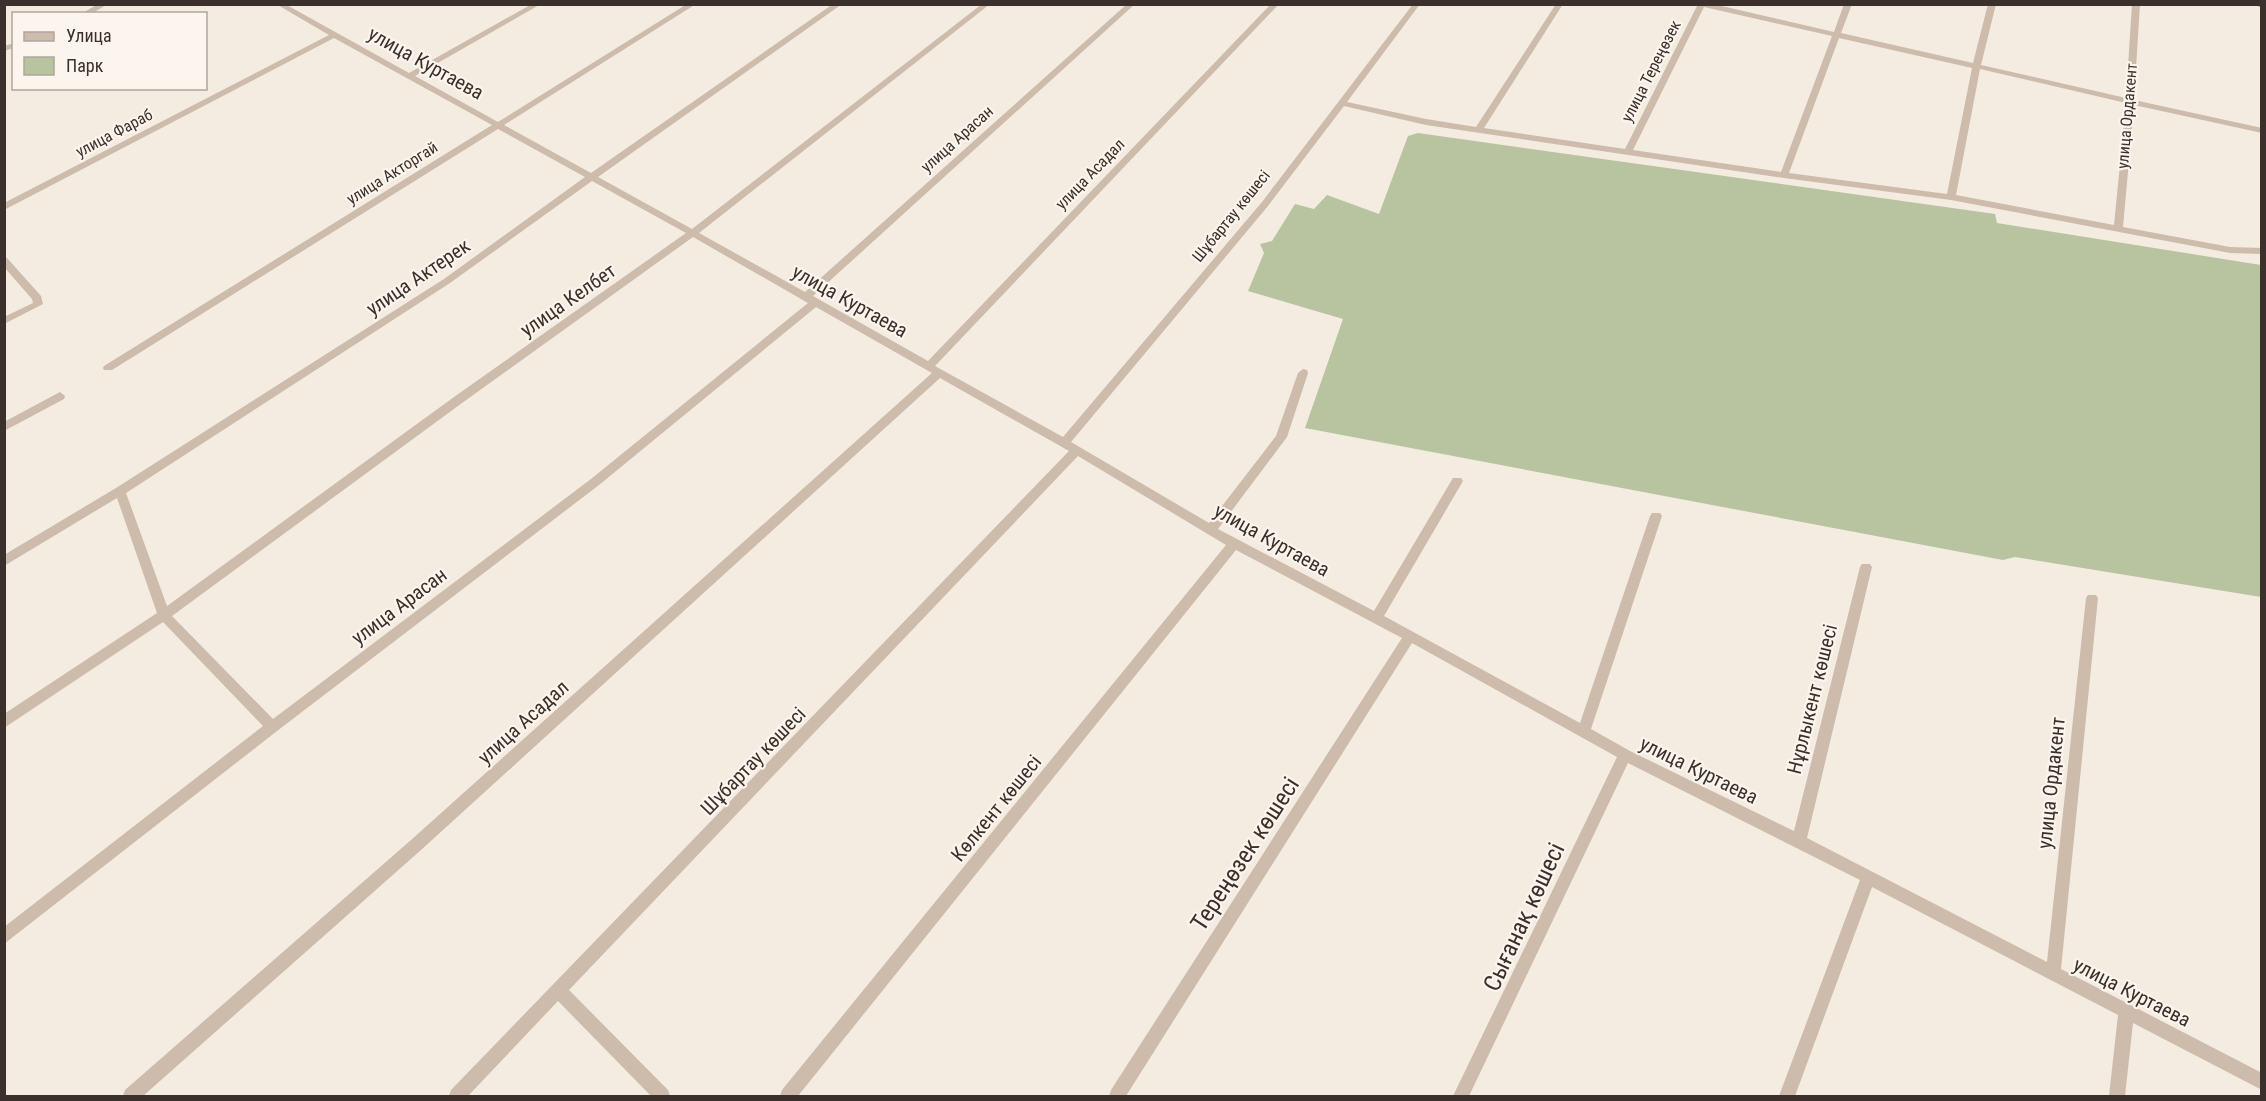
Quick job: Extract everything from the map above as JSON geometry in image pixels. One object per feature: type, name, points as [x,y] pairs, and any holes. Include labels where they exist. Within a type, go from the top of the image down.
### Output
[{"type":"street","points":[[88,12],[105,4]]},
{"type":"street","name":"улица Куртаева","points":[[279,4],[693,233],[809,301],[1070,447],[1234,544],[1410,636],[1625,755],[1799,841],[1868,879],[2262,1082]]},
{"type":"street","points":[[409,75],[538,4]]},
{"type":"street","name":"улица Акторгай","points":[[108,368],[693,4]]},
{"type":"street","name":"улица Актерек","points":[[4,561],[120,491],[447,281],[591,177],[839,4]]},
{"type":"street","name":"улица Келбет","points":[[4,722],[164,615],[458,400],[693,233],[987,4]]},
{"type":"street","name":"улица Арасан","points":[[4,937],[272,727],[595,482],[809,301],[1132,4]]},
{"type":"street","name":"улица Асадал","points":[[131,1096],[416,845],[934,370],[1275,4]]},
{"type":"street","name":"Шұбартау көшесі","points":[[457,1096],[559,991],[1070,447],[1265,204],[1417,4]]},
{"type":"street","points":[[1479,129],[1560,4]]},
{"type":"street","points":[[1784,175],[1848,4]]},
{"type":"street","points":[[1951,197],[1976,67],[1992,4]]},
{"type":"street","name":"улица Ордакент","points":[[2118,227],[2130,101],[2136,4]]},
{"type":"street","points":[[1702,5],[2262,131]]},
{"type":"street","name":"улица Тереңөзек","points":[[1628,151],[1702,5]]},
{"type":"street","name":"улица Фараб","points":[[4,207],[334,35]]},
{"type":"street","points":[[1341,103],[1426,122],[1784,175],[1951,197],[2230,250],[2262,250]]},
{"type":"street","points":[[4,260],[38,298],[38,304],[4,321]]},
{"type":"street","points":[[1211,529],[1281,437],[1303,373]]},
{"type":"street","points":[[4,427],[60,396]]},
{"type":"street","points":[[1376,618],[1457,481]]},
{"type":"street","points":[[120,491],[164,615],[272,727]]},
{"type":"street","points":[[1583,733],[1656,516]]},
{"type":"street","name":"Көлкент көшесі","points":[[788,1096],[1234,544]]},
{"type":"street","name":"Нұрлыкент көшесі","points":[[1799,841],[1866,567]]},
{"type":"street","name":"улица Ордакент","points":[[2053,974],[2092,598]]},
{"type":"street","name":"Тереңөзек көшесі","points":[[1117,1096],[1410,636]]},
{"type":"street","name":"Сығанақ көшесі","points":[[1461,1096],[1625,755]]},
{"type":"street","points":[[1786,1096],[1868,879]]},
{"type":"street","points":[[559,991],[662,1096]]},
{"type":"street","points":[[2117,1096],[2126,1012]]},
{"type":"green space","points":[[1418,133],[1995,214],[1997,223],[2261,265],[2261,597],[2015,557],[2003,560],[1305,428],[1343,319],[1248,291],[1264,253],[1260,244],[1272,241],[1295,204],[1314,209],[1327,195],[1379,214],[1408,136]]},
{"type":"waterway","points":[[2256,4],[2262,6]]}]
